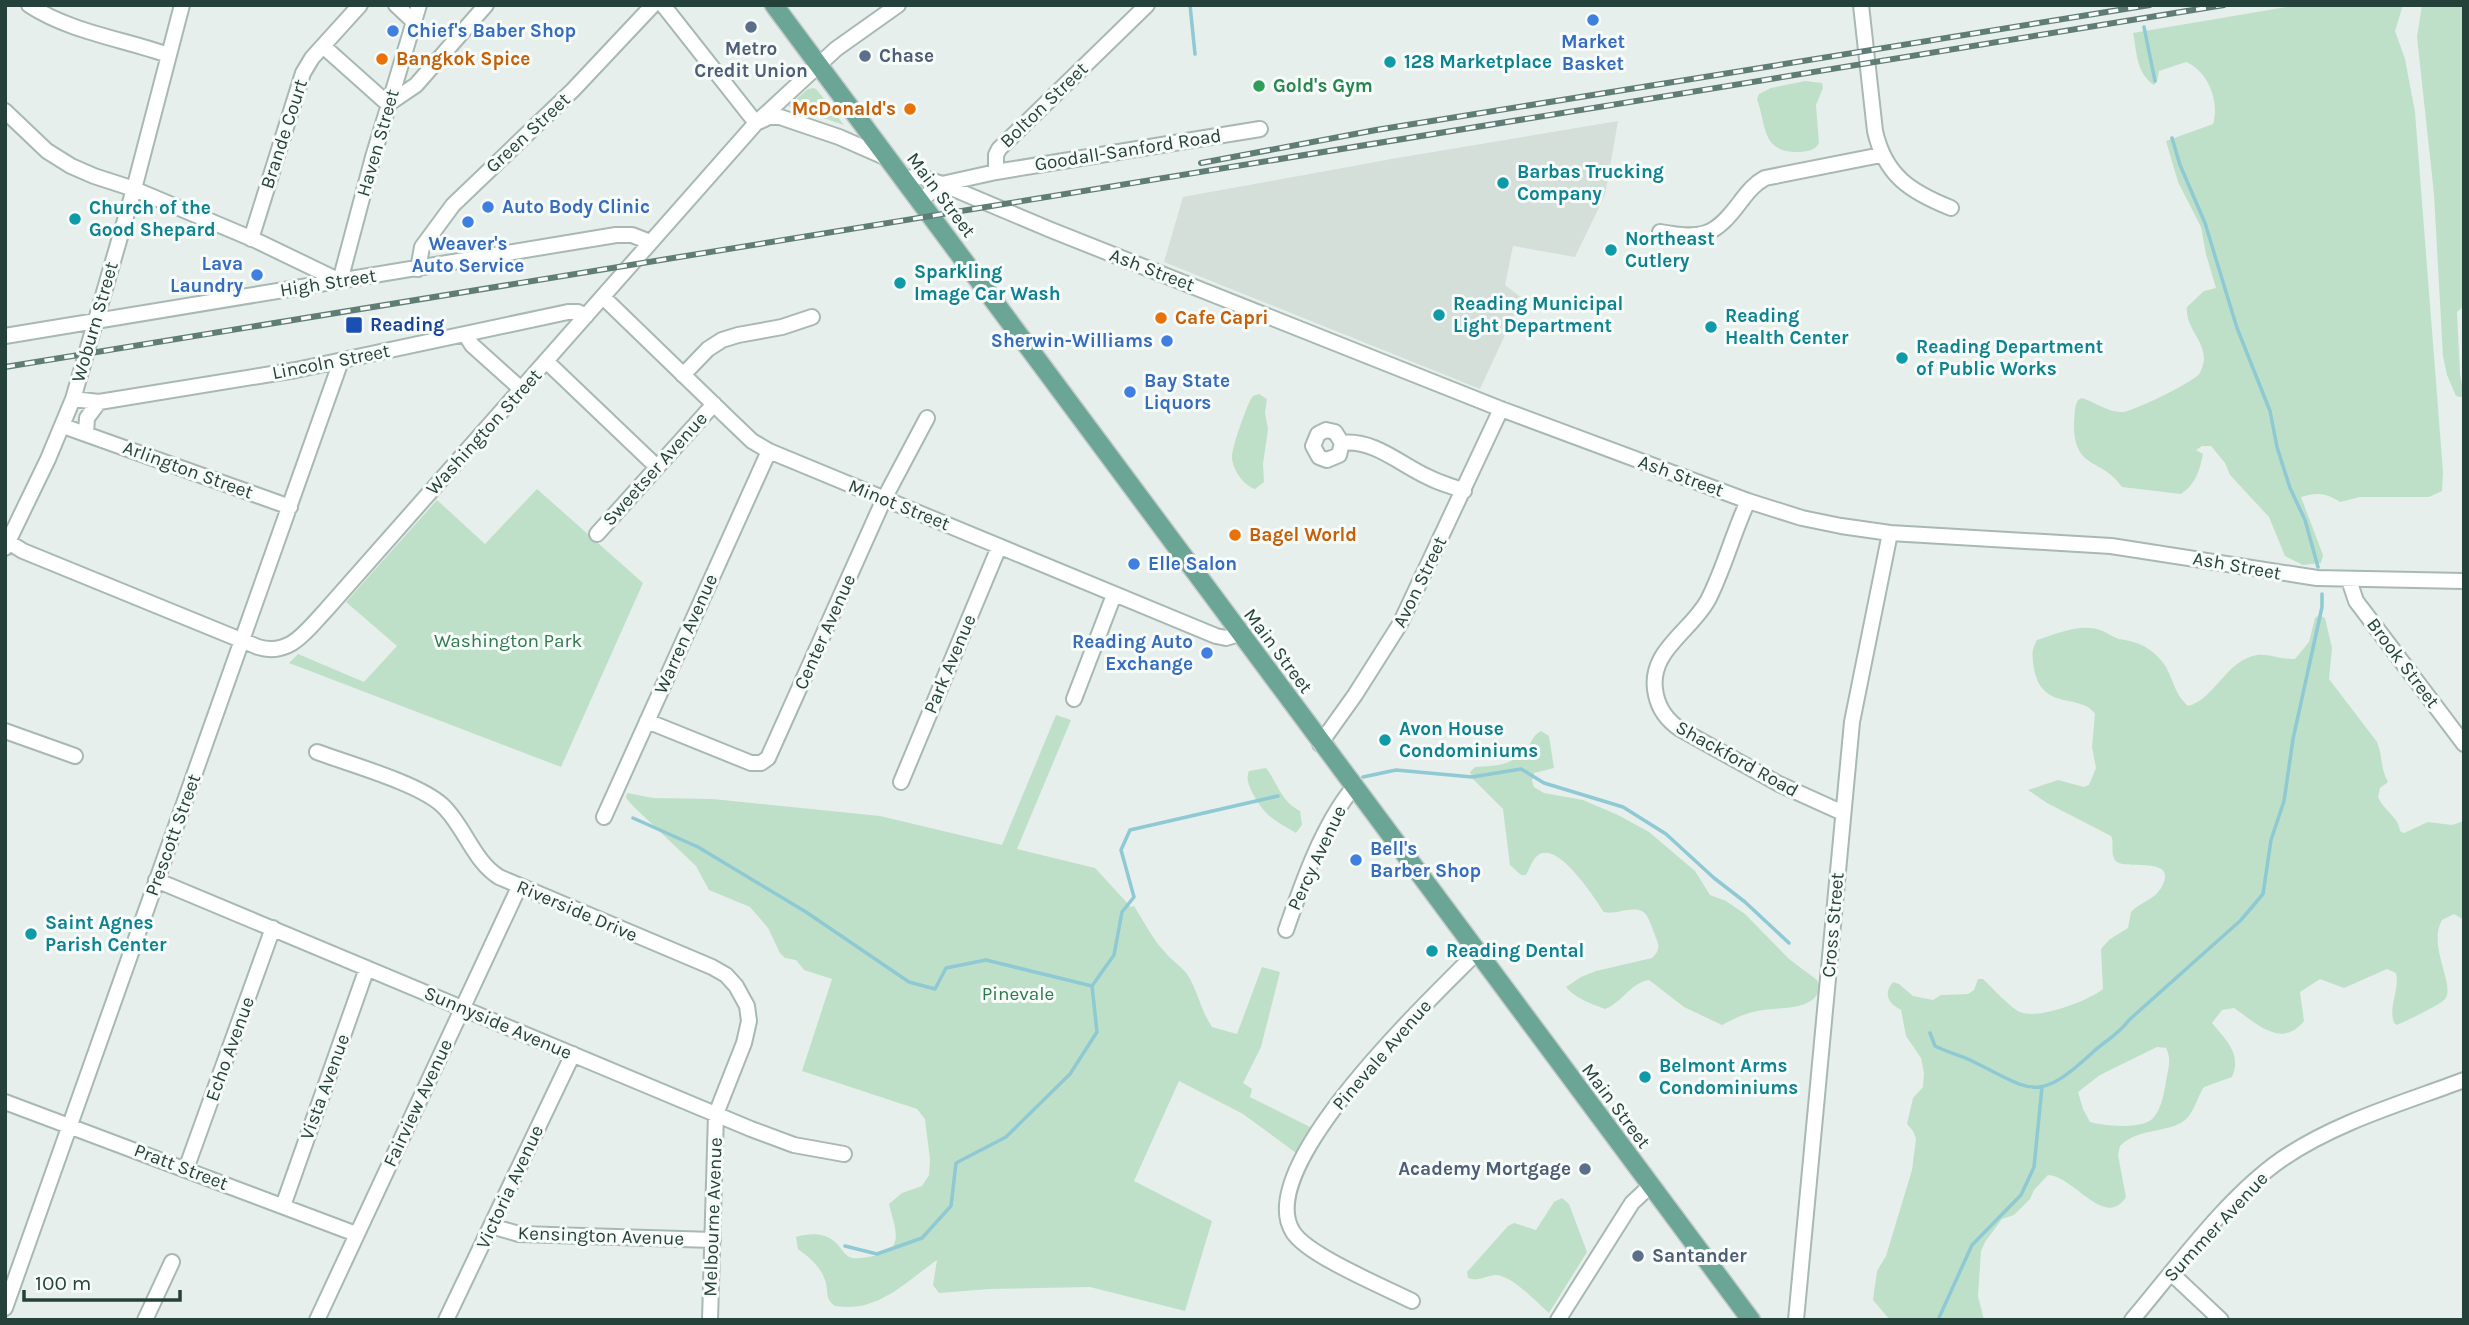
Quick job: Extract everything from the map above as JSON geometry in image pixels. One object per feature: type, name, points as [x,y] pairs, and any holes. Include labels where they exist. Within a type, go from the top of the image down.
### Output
[{"type":"main road","name":"Main Street","points":[[774,5],[1320,744],[1751,1320]]},
{"type":"street","points":[[29,5],[94,32],[168,55]]},
{"type":"street","name":"Woburn Street","points":[[6,544],[63,426],[73,399],[134,189],[182,5]]},
{"type":"street","name":"Brande Court","points":[[251,239],[297,88],[308,65],[360,5]]},
{"type":"street","points":[[396,5],[413,21]]},
{"type":"street","name":"Haven Street","points":[[340,281],[388,104],[419,5]]},
{"type":"street","points":[[323,46],[388,104],[419,81],[486,5]]},
{"type":"street","name":"Green Street","points":[[418,269],[422,247],[453,205],[573,90],[653,5]]},
{"type":"street","points":[[663,5],[756,123],[769,117],[780,117],[839,137],[887,158]]},
{"type":"street","name":"Washington Street","points":[[6,544],[242,641],[273,650],[285,648],[298,640],[756,123],[840,46],[898,5]]},
{"type":"street","name":"Bolton Street","points":[[942,184],[996,172],[998,150],[1147,5]]},
{"type":"street","points":[[1861,5],[1875,131],[1881,155],[1911,189],[1951,208]]},
{"type":"street","points":[[5,111],[38,143],[63,162],[251,239],[340,281]]},
{"type":"street","name":"Goodall-Sanford Road","points":[[996,172],[1259,129]]},
{"type":"street","points":[[1660,232],[1690,236],[1706,234],[1723,223],[1752,187],[1765,178],[1881,155]]},
{"type":"street","name":"Ash Street","points":[[902,178],[922,177],[942,184],[1501,409],[1748,501],[1821,522],[1890,533],[2111,546],[2279,573],[2349,580],[2464,581]]},
{"type":"street","points":[[919,201],[942,184]]},
{"type":"street","name":"High Street","points":[[5,336],[620,234],[635,235],[650,242]]},
{"type":"street","name":"Minot Street","points":[[603,297],[752,440],[768,451],[1216,636],[1226,638],[1239,634]]},
{"type":"street","name":"Lincoln Street","points":[[73,399],[99,402],[341,361],[568,312],[578,312],[586,316]]},
{"type":"street","points":[[683,375],[708,349],[722,340],[782,327],[812,317]]},
{"type":"street","points":[[465,334],[472,345],[521,389]]},
{"type":"street","name":"Prescott Street","points":[[5,1308],[341,361]]},
{"type":"street","points":[[546,361],[657,467]]},
{"type":"street","points":[[86,434],[88,418],[99,402]]},
{"type":"street","name":"Sweetser Avenue","points":[[597,534],[714,404]]},
{"type":"street","name":"Avon Street","points":[[1320,744],[1400,624],[1501,409]]},
{"type":"street","name":"Center Avenue","points":[[647,721],[751,763],[761,763],[770,755],[884,499],[927,418]]},
{"type":"street","name":"Arlington Street","points":[[63,426],[290,506]]},
{"type":"street","points":[[1342,443],[1355,442],[1380,451],[1426,477],[1464,491]]},
{"type":"street","name":"Warren Avenue","points":[[604,817],[768,451]]},
{"type":"street","name":"Shackford Road","points":[[1748,501],[1708,599],[1696,618],[1665,650],[1657,666],[1654,679],[1656,698],[1667,717],[1680,729],[1802,795],[1843,813]]},
{"type":"street","name":"Cross Street","points":[[1796,1320],[1852,722],[1890,533]]},
{"type":"street","name":"Park Avenue","points":[[901,782],[999,547]]},
{"type":"street","name":"Brook Street","points":[[2349,580],[2357,603],[2464,744]]},
{"type":"street","points":[[1074,699],[1114,594]]},
{"type":"street","points":[[5,731],[75,756]]},
{"type":"street","name":"Riverside Drive","points":[[317,752],[429,795],[452,816],[491,871],[519,887],[726,975],[736,986],[747,1006],[748,1029],[716,1114]]},
{"type":"street","name":"Percy Avenue","points":[[1286,930],[1329,826],[1353,788]]},
{"type":"street","name":"Sunnyside Avenue","points":[[156,880],[716,1114],[794,1145],[844,1154]]},
{"type":"street","name":"Fairview Avenue","points":[[317,1320],[519,887]]},
{"type":"street","name":"Echo Avenue","points":[[186,1169],[273,928]]},
{"type":"street","name":"Pinevale Avenue","points":[[1412,1301],[1307,1247],[1290,1227],[1287,1216],[1288,1195],[1310,1146],[1350,1086],[1476,953]]},
{"type":"street","name":"Vista Avenue","points":[[283,1206],[367,968]]},
{"type":"street","name":"Victoria Avenue","points":[[446,1320],[573,1054]]},
{"type":"street","name":"Summer Avenue","points":[[2132,1320],[2221,1216],[2257,1179],[2291,1153],[2338,1129],[2464,1080]]},
{"type":"street","name":"Pratt Street","points":[[5,1102],[356,1234]]},
{"type":"street","name":"Melbourne Avenue","points":[[710,1320],[716,1114]]},
{"type":"street","points":[[1558,1320],[1632,1203],[1650,1185]]},
{"type":"street","name":"Kensington Avenue","points":[[491,1226],[519,1234],[713,1240]]},
{"type":"street","points":[[145,1320],[172,1262]]},
{"type":"street","points":[[2172,1274],[2221,1320]]},
{"type":"shaded area","points":[[1618,121],[1605,195],[1575,257],[1513,246],[1505,285],[1522,298],[1480,389],[1164,262],[1183,197]]},
{"type":"green space","points":[[2299,5],[2403,5],[2395,31],[2405,59],[2415,112],[2443,472],[2442,491],[2429,497],[2360,497],[2340,502],[2321,494],[2301,497],[2323,555],[2321,563],[2303,565],[2285,556],[2269,517],[2230,475],[2225,463],[2211,446],[2202,446],[2196,450],[2203,454],[2198,471],[2193,482],[2181,494],[2122,487],[2106,471],[2083,456],[2075,438],[2074,422],[2076,405],[2082,398],[2107,409],[2123,412],[2163,396],[2200,373],[2204,360],[2203,351],[2189,321],[2187,307],[2204,291],[2216,288],[2201,227],[2178,182],[2166,141],[2213,124],[2213,97],[2200,72],[2186,62],[2159,71],[2154,85],[2140,68],[2133,33]]},
{"type":"green space","points":[[2422,5],[2464,5],[2464,306],[2457,312],[2460,374],[2464,396],[2460,397],[2456,396],[2447,375],[2443,356],[2434,194],[2417,37]]},
{"type":"green space","points":[[1805,81],[1822,83],[1823,88],[1816,105],[1819,143],[1809,151],[1787,151],[1772,143],[1757,99],[1759,94],[1771,88]]},
{"type":"green space","points":[[814,88],[844,125],[788,106],[808,89]]},
{"type":"green space","points":[[1259,394],[1267,399],[1265,413],[1268,429],[1263,464],[1264,482],[1255,489],[1240,477],[1232,454],[1248,406],[1253,397]]},
{"type":"green space","name":"Washington Park","points":[[537,489],[643,583],[561,767],[289,663],[298,654],[364,682],[397,646],[346,602],[437,500],[485,544]]},
{"type":"green space","points":[[2319,615],[2325,618],[2332,648],[2329,679],[2377,742],[2388,782],[2380,788],[2378,797],[2397,822],[2400,831],[2404,833],[2428,822],[2452,825],[2464,821],[2464,920],[2454,914],[2442,920],[2438,930],[2439,953],[2447,985],[2445,999],[2397,1025],[2394,1023],[2392,1010],[2397,986],[2396,973],[2387,969],[2344,988],[2320,979],[2300,992],[2304,1021],[2286,1033],[2268,1031],[2234,1008],[2222,1010],[2212,1023],[2234,1054],[2235,1069],[2232,1077],[2204,1087],[2190,1114],[2182,1122],[2137,1135],[2120,1146],[2118,1155],[2126,1197],[2118,1206],[2109,1208],[2099,1205],[2058,1178],[2048,1175],[2014,1215],[2002,1219],[1981,1251],[1978,1296],[1984,1320],[1890,1320],[1873,1300],[1877,1271],[1886,1256],[1912,1170],[1916,1139],[1907,1124],[1913,1098],[1923,1087],[1924,1073],[1921,1058],[1906,1036],[1901,1010],[1888,998],[1890,986],[1893,982],[1913,996],[1933,1000],[1941,995],[1968,994],[1974,990],[1978,979],[1983,979],[2020,1012],[2038,1013],[2075,1004],[2103,989],[2101,949],[2110,939],[2128,928],[2131,912],[2158,892],[2165,878],[2164,871],[2158,867],[2117,862],[2113,856],[2111,836],[2047,803],[2028,790],[2058,780],[2084,787],[2089,785],[2096,768],[2092,747],[2095,714],[2081,704],[2051,696],[2043,689],[2033,662],[2037,640],[2068,630],[2093,628],[2142,645],[2161,660],[2179,695],[2188,706],[2205,696],[2246,658],[2262,655],[2295,659],[2309,642],[2315,618]],"holes":[[[2157,1047],[2166,1048],[2169,1056],[2168,1069],[2162,1100],[2154,1117],[2142,1124],[2133,1125],[2114,1126],[2090,1122],[2078,1092],[2100,1075]]]},
{"type":"green space","name":"Pinevale","points":[[1056,715],[1071,720],[1017,849],[1095,868],[1131,907],[1134,906],[1160,946],[1187,974],[1212,1027],[1237,1034],[1262,967],[1280,972],[1261,1047],[1243,1083],[1252,1089],[1250,1097],[1310,1127],[1296,1153],[1243,1114],[1179,1081],[1134,1181],[1212,1221],[1185,1311],[1090,1287],[939,1293],[933,1285],[937,1260],[902,1287],[877,1301],[850,1307],[835,1306],[828,1297],[823,1275],[814,1262],[798,1249],[796,1237],[823,1235],[833,1240],[852,1258],[874,1256],[891,1249],[896,1236],[889,1204],[902,1193],[922,1186],[929,1175],[925,1119],[917,1109],[802,1071],[832,979],[804,970],[796,960],[785,958],[768,928],[750,907],[709,890],[696,866],[633,806],[626,798],[627,793],[653,798],[713,799],[880,816],[1002,845]]},
{"type":"green space","points":[[1541,731],[1549,736],[1554,768],[1534,773],[1534,787],[1544,793],[1583,800],[1649,832],[1695,871],[1710,895],[1726,901],[1745,914],[1789,959],[1817,980],[1820,988],[1817,995],[1804,1004],[1752,1012],[1722,1025],[1684,1007],[1649,980],[1636,985],[1605,1009],[1570,991],[1566,987],[1581,977],[1652,958],[1658,946],[1650,921],[1643,912],[1604,912],[1575,872],[1555,855],[1545,853],[1537,856],[1526,875],[1521,875],[1510,865],[1503,809],[1473,779],[1470,772],[1475,767],[1509,762],[1521,754]]},
{"type":"green space","points":[[1266,768],[1284,797],[1300,811],[1302,825],[1296,833],[1270,816],[1251,789],[1249,771]]},
{"type":"green space","points":[[1562,1198],[1569,1204],[1587,1252],[1549,1313],[1509,1279],[1495,1275],[1468,1278],[1467,1272],[1508,1226],[1514,1223],[1536,1230],[1554,1202]]},
{"type":"waterway","points":[[1190,5],[1195,54]]},
{"type":"waterway","points":[[2144,27],[2155,81]]},
{"type":"waterway","points":[[2172,138],[2180,165],[2205,223],[2237,328],[2270,411],[2277,447],[2290,488],[2305,520],[2318,567]]},
{"type":"waterway","points":[[1930,1033],[1935,1046],[1939,1048],[2021,1085],[2045,1086],[2074,1069],[2116,1034],[2241,920],[2263,894],[2271,840],[2284,801],[2293,739],[2322,607],[2322,594]]},
{"type":"waterway","points":[[1363,777],[1396,770],[1472,777],[1521,769],[1544,783],[1623,807],[1666,834],[1789,943]]},
{"type":"waterway","points":[[633,818],[698,847],[806,912],[909,982],[935,989],[946,968],[986,960],[1092,986],[1114,955],[1122,912],[1134,897],[1121,850],[1130,830],[1278,796]]},
{"type":"waterway","points":[[845,1246],[877,1254],[922,1238],[951,1206],[956,1163],[1006,1137],[1070,1074],[1097,1032],[1092,986]]},
{"type":"waterway","points":[[1938,1320],[1972,1245],[2021,1195],[2034,1167],[2042,1087]]},
{"type":"railway","points":[[1201,163],[1376,130],[2150,5]]},
{"type":"railway","points":[[5,367],[2224,5]]},
{"type":"place","name":"Market Basket","points":[[1593,20]]},
{"type":"place","name":"Metro Credit Union","points":[[751,27]]},
{"type":"place","name":"Chief's Baber Shop","points":[[393,31]]},
{"type":"place","name":"Chase","points":[[865,56]]},
{"type":"place","name":"Bangkok Spice","points":[[382,59]]},
{"type":"place","name":"128 Marketplace","points":[[1390,62]]},
{"type":"place","name":"Gold's Gym","points":[[1259,86]]},
{"type":"place","name":"McDonald's","points":[[910,109]]},
{"type":"place","name":"Barbas Trucking Company","points":[[1503,183]]},
{"type":"place","name":"Auto Body Clinic","points":[[488,207]]},
{"type":"place","name":"Church of the Good Shepard","points":[[75,219]]},
{"type":"place","name":"Weaver's Auto Service","points":[[468,222]]},
{"type":"place","name":"Northeast Cutlery","points":[[1611,250]]},
{"type":"place","name":"Lava Laundry","points":[[257,275]]},
{"type":"place","name":"Sparkling Image Car Wash","points":[[900,283]]},
{"type":"place","name":"Reading Municipal Light Department","points":[[1439,315]]},
{"type":"place","name":"Cafe Capri","points":[[1161,318]]},
{"type":"place","name":"Reading","points":[[354,325]]},
{"type":"place","name":"Reading Health Center","points":[[1711,327]]},
{"type":"place","name":"Sherwin-Williams","points":[[1167,341]]},
{"type":"place","name":"Reading Department of Public Works","points":[[1902,358]]},
{"type":"place","name":"Bay State Liquors","points":[[1130,392]]},
{"type":"place","name":"Bagel World","points":[[1235,535]]},
{"type":"place","name":"Elle Salon","points":[[1134,564]]},
{"type":"place","name":"Reading Auto Exchange","points":[[1207,653]]},
{"type":"place","name":"Avon House Condominiums","points":[[1385,740]]},
{"type":"place","name":"Bell's Barber Shop","points":[[1356,860]]},
{"type":"place","name":"Saint Agnes Parish Center","points":[[31,934]]},
{"type":"place","name":"Reading Dental","points":[[1432,951]]},
{"type":"place","name":"Belmont Arms Condominiums","points":[[1645,1077]]},
{"type":"place","name":"Academy Mortgage","points":[[1585,1169]]},
{"type":"place","name":"Santander","points":[[1638,1256]]}]
